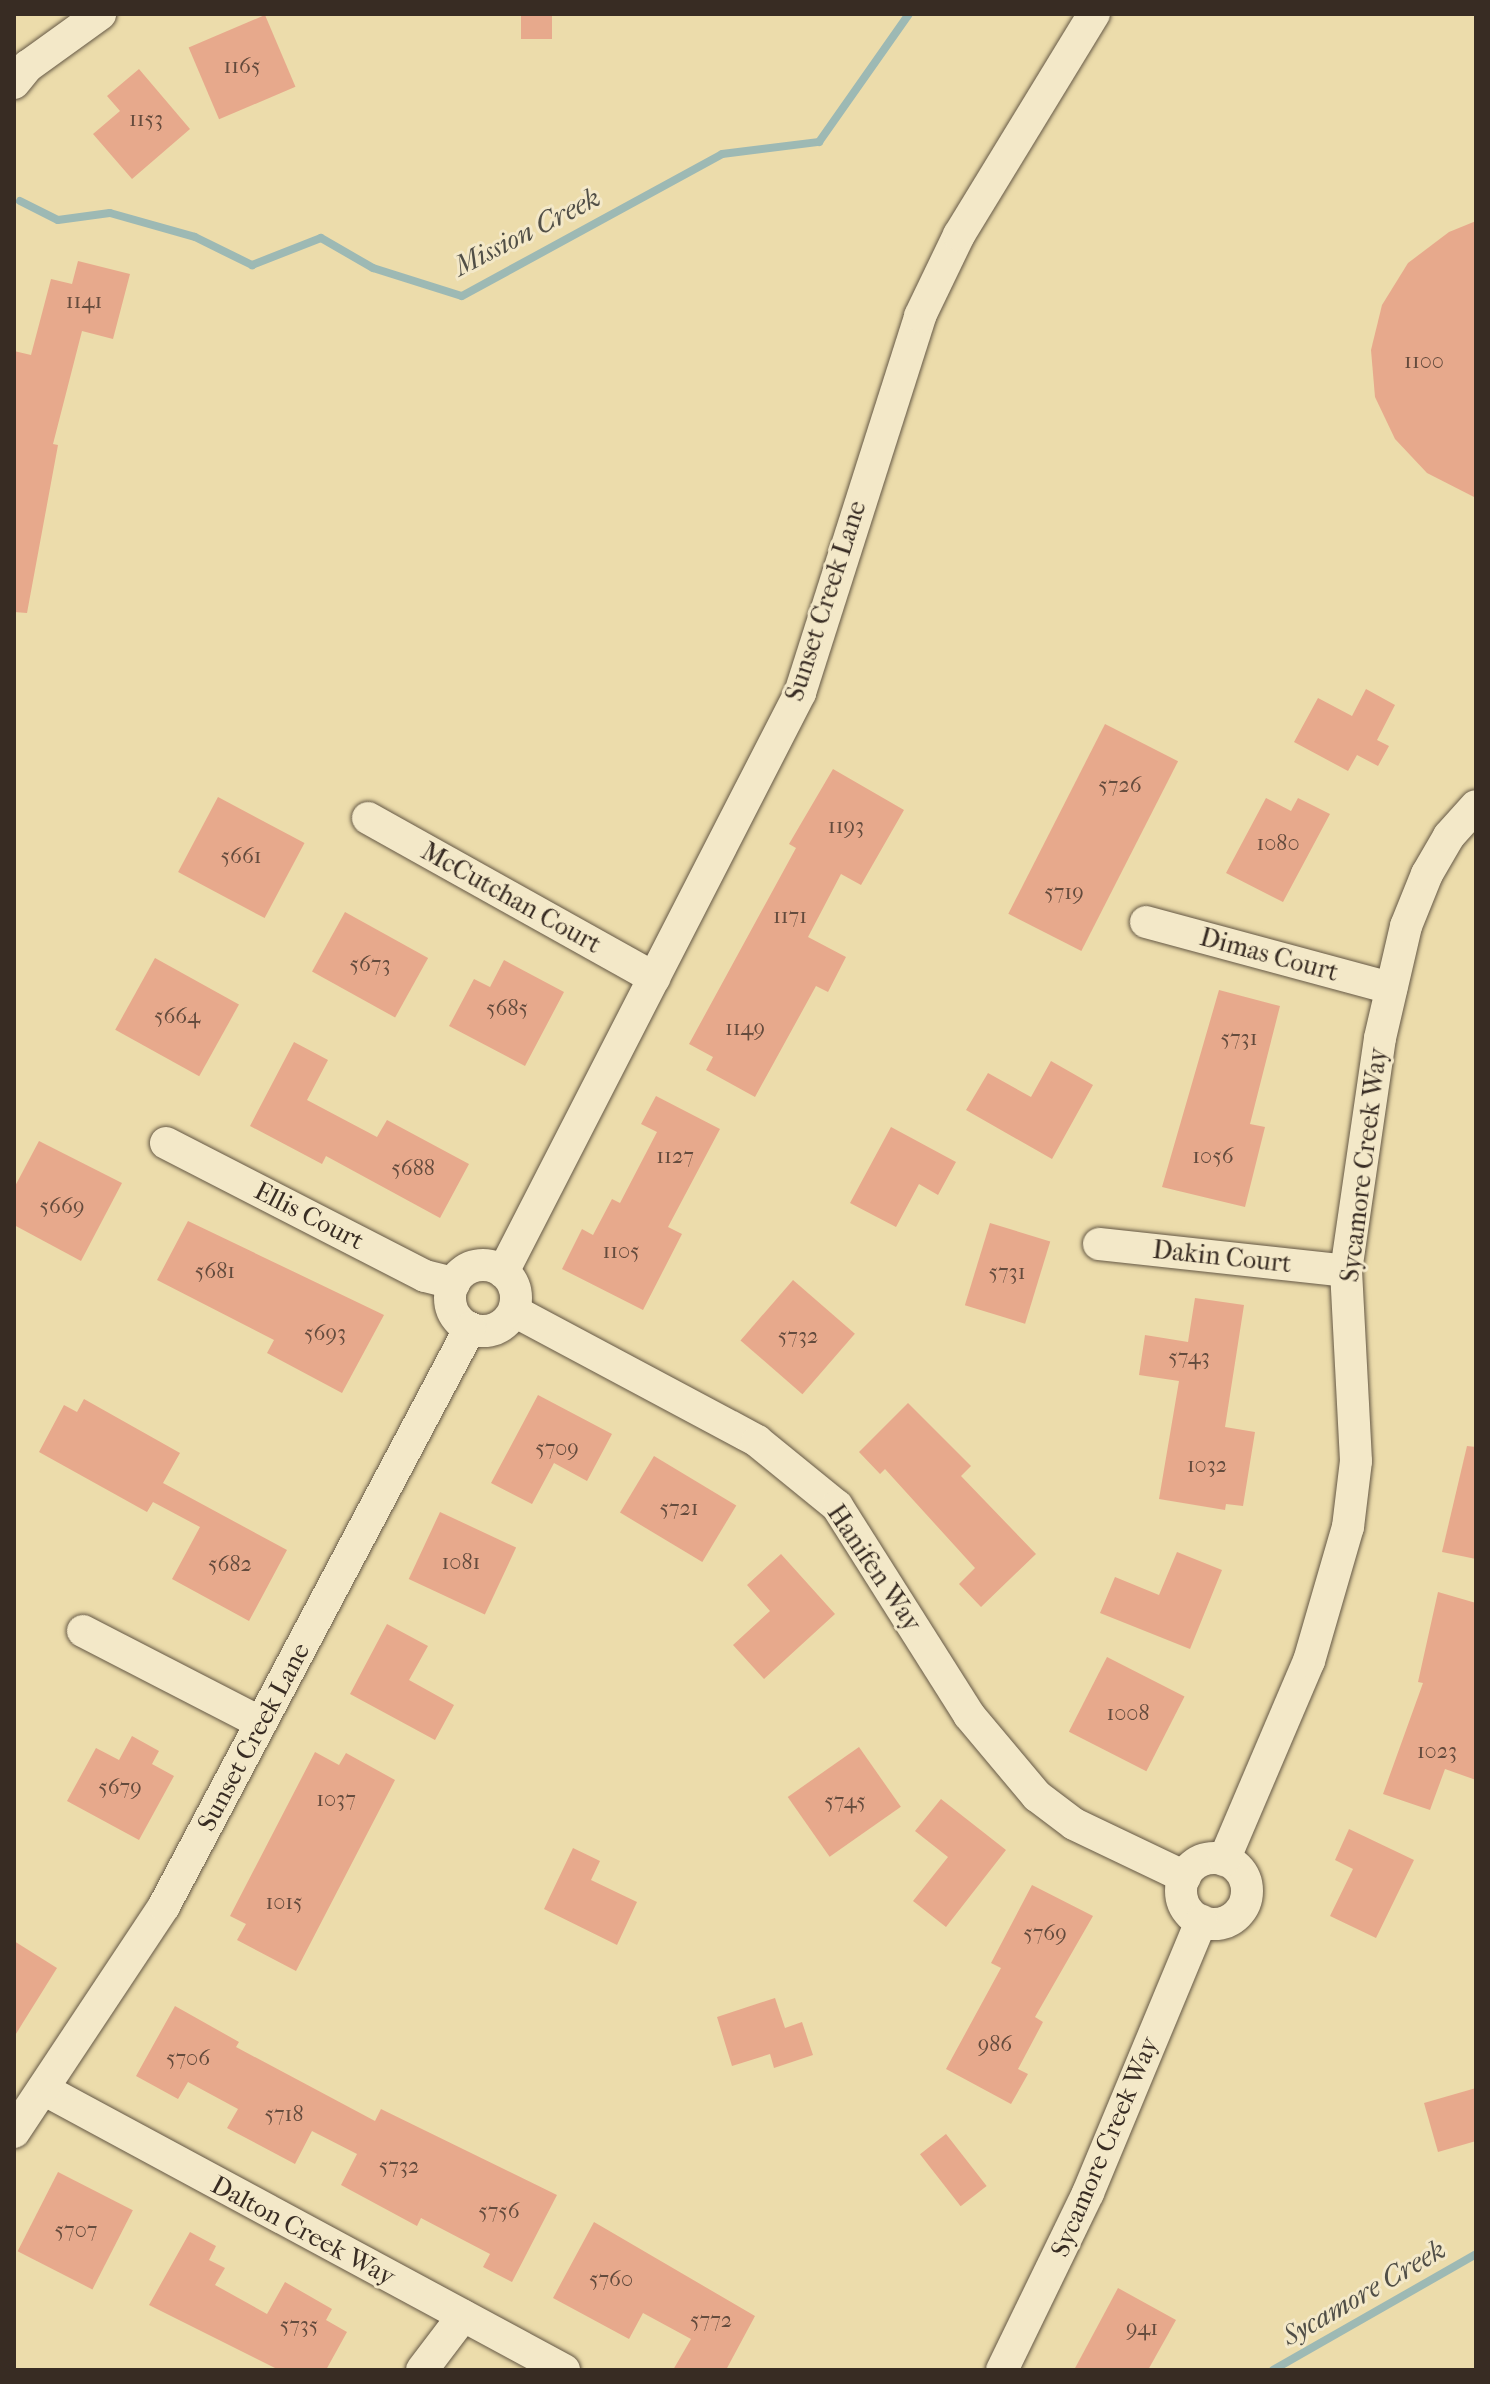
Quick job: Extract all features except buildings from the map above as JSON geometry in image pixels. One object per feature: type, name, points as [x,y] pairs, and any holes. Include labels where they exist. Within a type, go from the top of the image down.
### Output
[{"type":"street","points":[[14,83],[28,66],[100,14]]},
{"type":"street","name":"Sunset Creek Lane","points":[[503,1272],[800,693],[920,316],[959,235],[1094,14]]},
{"type":"street","name":"Sycamore Creek Way","points":[[1224,1860],[1309,1661],[1348,1527],[1356,1461],[1346,1271],[1361,1145],[1406,926],[1427,874],[1449,836],[1476,806]]},
{"type":"street","name":"McCutchan Court","points":[[368,818],[654,978]]},
{"type":"street","name":"Dimas Court","points":[[1146,922],[1391,988]]},
{"type":"street","name":"Ellis Court","points":[[166,1143],[425,1276],[454,1283]]},
{"type":"street","name":"Dakin Court","points":[[1099,1244],[1346,1271]]},
{"type":"street","points":[[473,1267],[503,1272],[516,1291],[514,1311],[500,1327],[470,1328],[453,1311],[454,1283],[473,1267]]},
{"type":"street","name":"Hanifen Way","points":[[514,1311],[757,1441],[837,1506],[969,1715],[1037,1796],[1074,1824],[1185,1877]]},
{"type":"street","name":"Sunset Creek Lane","points":[[14,2132],[164,1906],[470,1328]]},
{"type":"street","points":[[83,1631],[261,1723]]},
{"type":"street","points":[[1204,1860],[1224,1860],[1243,1876],[1244,1904],[1231,1920],[1201,1921],[1183,1904],[1185,1877],[1204,1860]]},
{"type":"street","name":"Sycamore Creek Way","points":[[1006,2369],[1088,2193],[1201,1921]]},
{"type":"street","name":"Dalton Creek Way","points":[[43,2089],[564,2370]]},
{"type":"street","points":[[422,2370],[463,2316]]},
{"type":"waterway","name":"Mission Creek","points":[[20,201],[58,220],[110,213],[195,237],[252,265],[321,238],[373,268],[462,296],[722,154],[819,142],[909,14]]},
{"type":"waterway","name":"Sycamore Creek","points":[[1273,2370],[1476,2254]]}]
